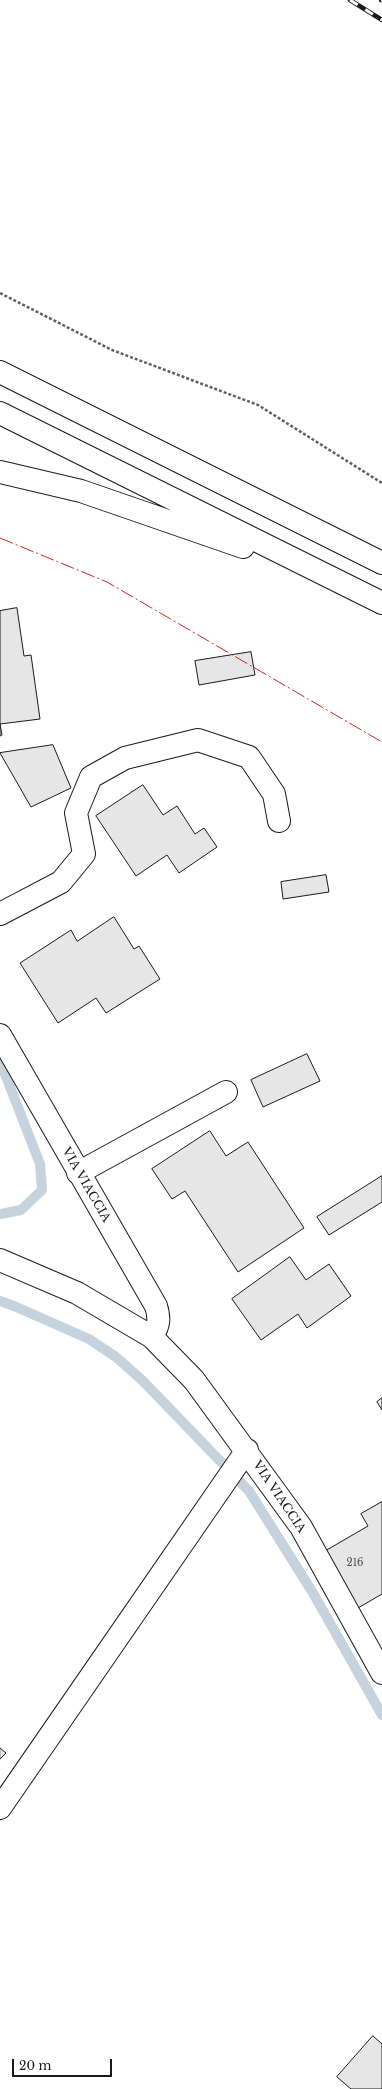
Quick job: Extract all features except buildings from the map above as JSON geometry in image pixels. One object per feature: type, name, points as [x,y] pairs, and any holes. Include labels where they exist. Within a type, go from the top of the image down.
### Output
[{"type":"main road","points":[[0,372],[382,563]]},
{"type":"main road","points":[[0,414],[382,603]]},
{"type":"main road","points":[[0,472],[17,474],[81,491],[332,578]]},
{"type":"main road","points":[[0,914],[60,882],[84,854],[76,813],[91,777],[126,758],[198,740],[249,757],[274,794],[279,821]]},
{"type":"main road","name":"VIA VIACCIA","points":[[0,1035],[78,1173],[156,1306],[159,1317],[159,1326],[152,1337]]},
{"type":"main road","points":[[78,1173],[226,1092]]},
{"type":"main road","name":"VIA VIACCIA","points":[[0,1260],[77,1293],[152,1337],[194,1380],[247,1450],[300,1527],[382,1672]]},
{"type":"main road","points":[[0,1808],[247,1450]]},
{"type":"path","points":[[0,293],[112,350],[258,405],[382,483]]},
{"type":"waterway","points":[[0,1061],[40,1164],[42,1190],[21,1210],[0,1214]]},
{"type":"waterway","points":[[0,1301],[89,1339],[116,1357],[143,1381],[249,1491],[313,1593],[382,1715]]},
{"type":"railway","points":[[350,0],[382,20]]},
{"type":"power","points":[[0,538],[107,582],[382,742]]}]
